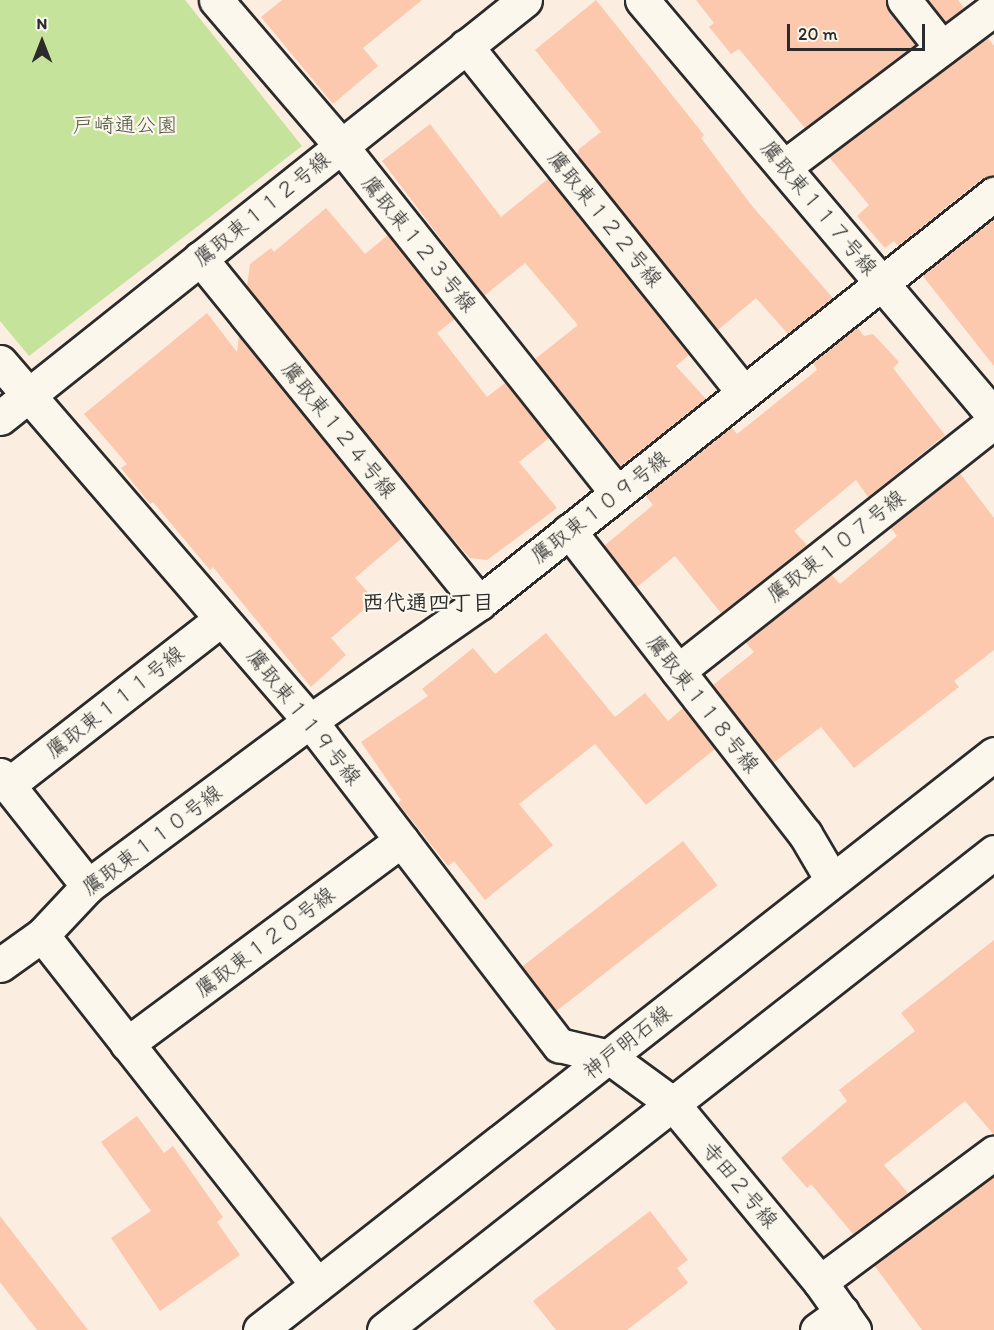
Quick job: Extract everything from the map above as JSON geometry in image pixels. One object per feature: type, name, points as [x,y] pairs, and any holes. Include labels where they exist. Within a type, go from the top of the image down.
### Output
[{"type":"street","name":"鷹取東１２３号線","points":[[216,0],[341,146],[617,493]]},
{"type":"street","name":"鷹取東１１２号線","points":[[0,418],[525,0]]},
{"type":"street","name":"鷹取東１１７号線","points":[[642,0],[994,416]]},
{"type":"street","points":[[904,0],[942,48]]},
{"type":"street","points":[[784,167],[994,9]]},
{"type":"street","name":"鷹取東１２２号線","points":[[466,46],[744,392]]},
{"type":"street","name":"鷹取東１０９号線","points":[[310,721],[478,603],[994,194]]},
{"type":"street","name":"鷹取東１２４号線","points":[[200,258],[478,603]]},
{"type":"street","name":"鷹取東１１９号線","points":[[0,362],[310,721],[559,1045],[609,1057]]},
{"type":"street","name":"鷹取東１０７号線","points":[[678,671],[994,421]]},
{"type":"street","name":"鷹取東１１８号線","points":[[568,531],[805,834],[832,880]]},
{"type":"street","name":"鷹取東１１１号線","points":[[4,780],[221,619]]},
{"type":"street","name":"鷹取東１１０号線","points":[[0,965],[42,935],[87,886],[310,721]]},
{"type":"street","name":"神戸明石線","points":[[260,1330],[994,754]]},
{"type":"street","points":[[4,780],[87,886]]},
{"type":"street","name":"鷹取東１２０号線","points":[[128,1044],[402,840]]},
{"type":"street","points":[[384,1330],[994,852]]},
{"type":"street","points":[[42,935],[317,1285]]},
{"type":"street","name":"寺田２号線","points":[[609,1057],[672,1103],[820,1282],[837,1324]]},
{"type":"street","points":[[820,1282],[994,1153]]},
{"type":"green space","name":"戸崎通公園","points":[[0,0],[185,0],[302,146],[29,356],[0,321]]},
{"type":"building","points":[[282,0],[422,0],[363,48],[378,66],[333,104],[261,17]]},
{"type":"building","points":[[596,0],[704,135],[701,138],[752,206],[833,298],[788,334],[756,298],[718,330],[577,155],[579,149],[601,132],[535,50]]},
{"type":"building","points":[[696,0],[886,0],[889,12],[915,45],[805,128],[739,49],[731,54],[709,27],[714,23]]},
{"type":"building","points":[[928,0],[958,0],[964,8],[945,22]]},
{"type":"building","points":[[987,37],[994,46],[994,176],[982,179],[898,246],[894,241],[885,248],[857,216],[869,205],[829,157]]},
{"type":"building","points":[[430,124],[501,217],[548,179],[689,355],[676,366],[706,399],[621,466],[535,359],[578,325],[525,263],[484,296],[382,161]]},
{"type":"building","points":[[326,208],[365,254],[388,235],[455,319],[437,333],[487,397],[505,383],[549,438],[519,462],[557,508],[487,560],[470,558],[431,514],[247,286],[250,264],[271,248],[274,252]]},
{"type":"building","points":[[994,218],[994,366],[922,275]]},
{"type":"building","points":[[207,313],[237,352],[239,336],[402,538],[355,578],[375,600],[331,638],[346,655],[311,687],[213,567],[210,570],[153,502],[150,504],[121,468],[127,464],[84,414]]},
{"type":"building","points":[[857,327],[864,336],[873,334],[899,362],[893,368],[945,435],[868,497],[856,480],[794,531],[807,545],[721,613],[675,556],[637,587],[604,546],[653,505],[645,495],[731,427],[737,434],[817,370],[813,362]]},
{"type":"building","points":[[959,472],[994,518],[994,650],[954,681],[959,687],[854,768],[821,727],[773,763],[713,685],[754,652],[745,642],[831,574],[840,584],[897,536],[890,527]]},
{"type":"building","points":[[546,633],[615,717],[645,693],[668,721],[683,708],[715,749],[646,805],[595,744],[519,804],[553,845],[485,900],[454,861],[448,866],[398,803],[401,800],[361,742],[428,696],[422,689],[473,648],[495,674]]},
{"type":"building","points":[[683,841],[717,885],[557,1011],[522,967]]},
{"type":"building","points":[[994,940],[994,1135],[965,1101],[884,1165],[908,1193],[853,1234],[811,1184],[807,1188],[781,1158],[847,1101],[839,1090],[915,1031],[901,1013]]},
{"type":"building","points":[[137,1116],[164,1153],[173,1146],[223,1217],[217,1222],[240,1255],[160,1311],[111,1238],[151,1211],[101,1142]]},
{"type":"building","points":[[994,1176],[994,1330],[922,1330],[874,1265]]},
{"type":"building","points":[[650,1211],[688,1260],[677,1268],[688,1283],[627,1330],[556,1330],[533,1301]]},
{"type":"building","points":[[0,1216],[88,1330],[37,1330],[0,1282]]},
{"type":"district","name":"西代通四丁目","points":[[428,603]]}]
